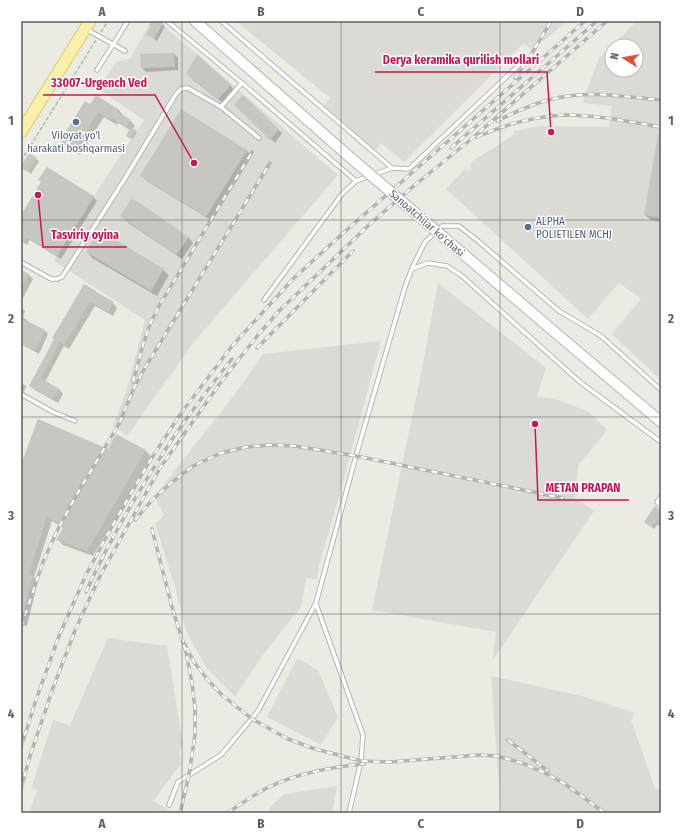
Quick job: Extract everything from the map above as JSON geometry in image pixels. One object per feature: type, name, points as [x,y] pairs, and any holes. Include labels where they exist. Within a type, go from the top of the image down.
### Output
[{"type":"main road","name":"Sanoatchilar ko'chasi","points":[[195,21],[352,159],[661,422]]},
{"type":"main road","points":[[21,132],[87,25]]},
{"type":"lane","points":[[97,70],[128,21]]},
{"type":"lane","points":[[167,21],[356,181]]},
{"type":"lane","points":[[221,21],[392,168]]},
{"type":"lane","points":[[87,25],[98,36],[125,51]]},
{"type":"lane","points":[[264,300],[342,194],[356,181],[392,168],[409,169],[519,65]]},
{"type":"lane","points":[[221,107],[242,83]]},
{"type":"lane","points":[[21,262],[50,279],[62,278],[176,94],[181,89],[188,88],[221,107],[259,138]]},
{"type":"lane","points":[[170,805],[178,782],[221,754],[258,711],[316,603],[358,449],[403,294],[425,242],[442,226],[459,226],[560,311],[601,336],[661,390]]},
{"type":"lane","points":[[412,270],[428,263],[447,266],[462,276],[580,382],[661,442]]},
{"type":"lane","points":[[21,394],[53,412],[76,421]]},
{"type":"lane","points":[[661,496],[657,502],[661,506]]},
{"type":"lane","points":[[316,603],[363,735],[361,760],[349,813]]},
{"type":"path","points":[[21,161],[108,21]]},
{"type":"shaded area","points":[[151,21],[158,21],[338,175],[194,342],[127,436],[113,426],[126,392],[145,320],[54,261],[144,120],[98,89],[116,62],[131,58]]},
{"type":"shaded area","points":[[236,21],[567,21],[544,41],[538,38],[532,49],[523,44],[404,162],[381,143],[375,150],[324,106],[330,98]]},
{"type":"shaded area","points":[[637,21],[661,21],[661,380],[612,334],[641,299],[619,283],[588,319],[446,189],[464,170],[471,170],[471,162],[514,135],[514,131],[540,126],[609,127],[612,106],[583,103],[599,58],[604,53],[604,78],[644,78],[644,38],[620,38]]},
{"type":"shaded area","points":[[438,283],[546,368],[537,396],[559,400],[589,412],[607,430],[578,466],[575,497],[594,511],[493,660],[496,632],[372,610],[421,374]]},
{"type":"shaded area","points":[[381,341],[319,565],[317,579],[306,578],[301,607],[265,652],[235,697],[205,666],[186,631],[176,590],[155,524],[164,515],[154,496],[229,402],[263,354]]},
{"type":"shaded area","points":[[108,638],[167,646],[183,744],[179,751],[181,764],[153,801],[174,813],[29,813],[37,790],[31,789],[53,720],[70,725]]},
{"type":"shaded area","points":[[297,658],[318,670],[338,717],[321,745],[267,717]]},
{"type":"shaded area","points":[[491,676],[586,697],[635,713],[631,720],[655,788],[661,790],[661,813],[501,813]]},
{"type":"shaded area","points":[[337,786],[332,813],[266,813],[273,804],[285,794]]},
{"type":"building","points":[[151,21],[160,21],[163,23],[154,39],[146,34],[151,27],[149,25]]},
{"type":"building","points":[[174,53],[175,67],[141,68],[140,54]]},
{"type":"building","points":[[197,54],[231,85],[218,99],[186,74]]},
{"type":"building","points":[[96,95],[118,109],[117,111],[131,120],[126,127],[112,118],[111,120],[98,112],[75,150],[60,141],[85,101],[90,104]]},
{"type":"building","points":[[243,95],[279,129],[270,140],[234,105]]},
{"type":"building","points":[[181,109],[247,150],[206,217],[140,176]]},
{"type":"building","points":[[131,127],[136,130],[131,139],[126,136]]},
{"type":"building","points":[[658,134],[661,134],[661,218],[644,215]]},
{"type":"building","points":[[29,153],[37,158],[28,172],[21,168],[21,166]]},
{"type":"building","points":[[47,167],[94,196],[57,256],[26,237],[21,246],[21,215],[41,182],[38,180]]},
{"type":"building","points":[[132,198],[189,237],[176,255],[120,216]]},
{"type":"building","points":[[99,230],[164,269],[151,291],[86,252]]},
{"type":"building","points":[[21,270],[29,274],[21,291]]},
{"type":"building","points":[[84,284],[114,302],[108,312],[90,302],[64,345],[60,342],[41,378],[59,389],[53,399],[29,386],[54,339],[52,338]]},
{"type":"building","points":[[21,318],[45,330],[35,351],[21,344]]},
{"type":"building","points":[[38,419],[108,449],[116,434],[146,450],[87,551],[56,540],[64,526],[47,516],[29,574],[33,575],[23,614],[21,614],[21,464]]},
{"type":"building","points":[[655,506],[661,511],[661,516],[651,527],[644,522]]},
{"type":"railway","points":[[515,78],[528,60],[551,21]]},
{"type":"railway","points":[[21,747],[59,636],[86,575],[148,464],[179,416],[232,346],[293,279],[585,21]]},
{"type":"railway","points":[[451,148],[597,21]]},
{"type":"railway","points":[[21,788],[53,688],[76,628],[101,574],[160,468],[221,382],[280,310],[371,223],[469,141],[607,21]]},
{"type":"railway","points":[[497,121],[541,102],[559,97],[603,95],[661,100]]},
{"type":"railway","points":[[477,137],[499,128],[521,122],[543,117],[566,115],[602,117],[661,127]]},
{"type":"railway","points":[[133,382],[150,324],[159,306],[252,152]]},
{"type":"railway","points":[[21,627],[43,562],[58,529],[119,424],[134,388],[146,366],[270,163]]},
{"type":"railway","points":[[257,348],[353,251]]},
{"type":"railway","points":[[86,592],[117,530],[152,471],[177,432],[232,359]]},
{"type":"railway","points":[[135,520],[152,500],[193,466],[221,453],[246,447],[270,445],[295,446],[356,456],[563,498]]},
{"type":"railway","points":[[152,529],[172,607],[186,652],[195,708],[195,735],[189,775],[180,813]]},
{"type":"railway","points":[[181,637],[194,662],[222,695],[252,719],[288,739],[312,748],[361,761],[390,762],[479,755],[497,756],[522,763],[545,773],[565,784],[605,813]]},
{"type":"railway","points":[[508,740],[548,771]]},
{"type":"railway","points":[[227,813],[258,793],[282,781],[337,767],[364,764]]},
{"type":"place","name":"Viloyat yo'l harakati boshqarmasi","points":[[76,122]]},
{"type":"place","name":"Derya keramika qurilish mollari","points":[[551,132]]},
{"type":"place","name":"33007-Urgench Ved","points":[[194,163]]},
{"type":"place","name":"Tasviriy oyina","points":[[38,195]]},
{"type":"place","name":"ALPHA POLIETILEN MCHJ","points":[[528,227]]},
{"type":"place","name":"METAN PRAPAN","points":[[535,424]]}]
